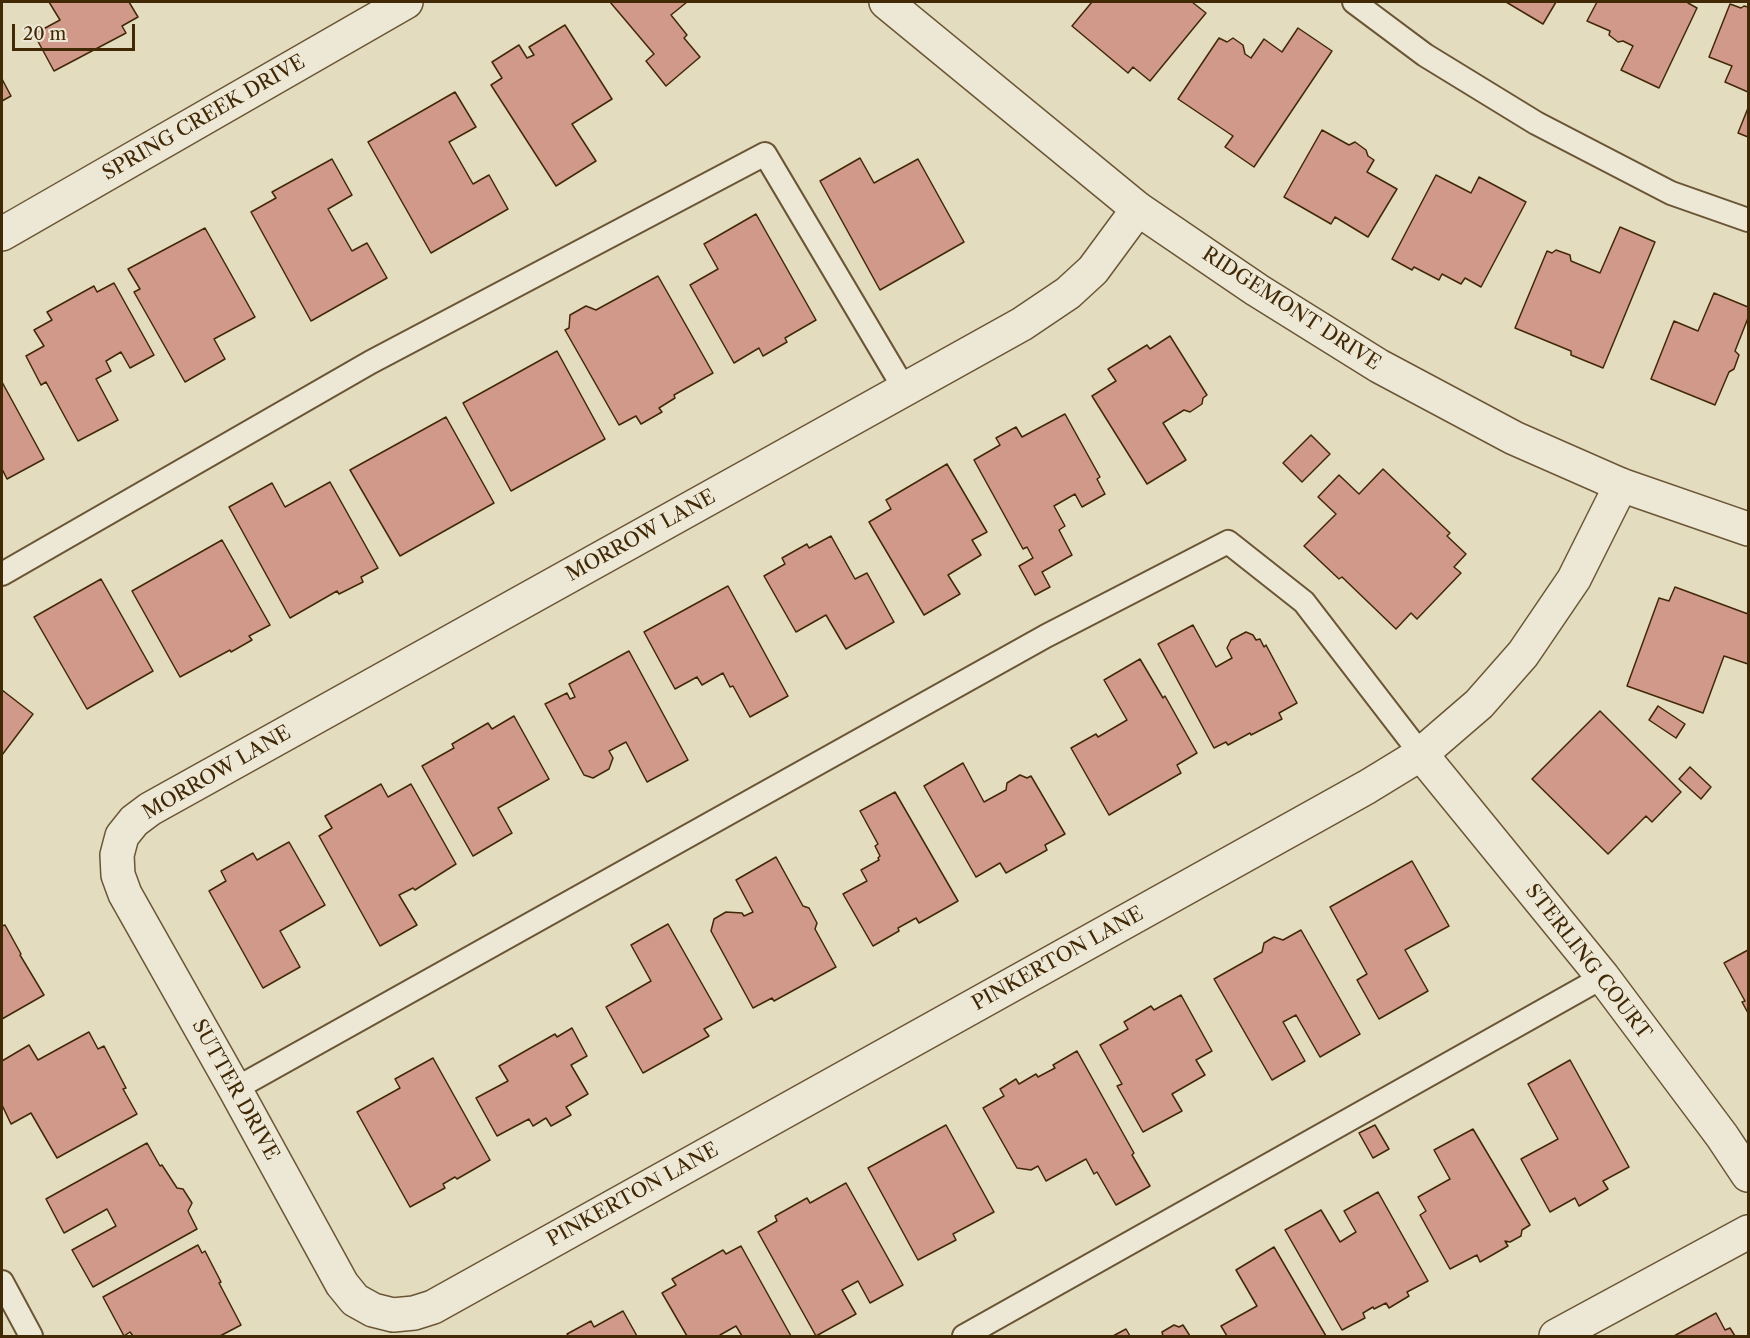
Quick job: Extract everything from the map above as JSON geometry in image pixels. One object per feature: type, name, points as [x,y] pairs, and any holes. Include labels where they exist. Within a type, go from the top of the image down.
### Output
[{"type":"street","name":"SPRING CREEK DRIVE","points":[[2,234],[406,2]]},
{"type":"street","name":"RIDGEMONT DRIVE","points":[[886,2],[1137,208],[1257,290],[1379,366],[1514,438],[1622,485],[1749,529]]},
{"type":"street","name":"MORROW LANE","points":[[122,836],[134,820],[150,809],[1022,324],[1068,293],[1093,270],[1137,208]]},
{"type":"street","name":"PINKERTON LANE","points":[[393,1315],[414,1314],[433,1306],[1357,793],[1421,754],[1479,704],[1523,654],[1575,579],[1622,485]]},
{"type":"street","name":"STERLING COURT","points":[[1421,754],[1603,977],[1749,1175]]},
{"type":"street","name":"SUTTER DRIVE","points":[[122,836],[117,855],[118,875],[125,894],[342,1284],[356,1300],[373,1310],[393,1315]]},
{"type":"street","points":[[1556,1336],[1749,1232]]},
{"type":"lane","points":[[1354,2],[1425,55],[1536,123],[1671,193],[1749,220]]},
{"type":"lane","points":[[2,574],[370,362],[765,154],[904,390]]},
{"type":"lane","points":[[235,1089],[1046,636],[1228,542],[1304,602],[1421,754]]},
{"type":"lane","points":[[964,1336],[1603,977]]},
{"type":"lane","points":[[2,1282],[31,1336]]},
{"type":"building","points":[[49,2],[129,2],[138,17],[122,26],[126,33],[54,71],[34,34],[60,20]]},
{"type":"building","points":[[610,2],[687,2],[671,15],[687,35],[684,38],[700,57],[666,86],[646,61],[654,54]]},
{"type":"building","points":[[1092,2],[1192,2],[1206,13],[1150,81],[1133,67],[1128,73],[1072,26]]},
{"type":"building","points":[[1506,2],[1556,2],[1543,24]]},
{"type":"building","points":[[1597,2],[1688,2],[1697,8],[1659,88],[1621,70],[1633,46],[1623,41],[1618,42],[1609,35],[1610,31],[1587,21]]},
{"type":"building","points":[[1730,4],[1741,8],[1748,7],[1748,92],[1725,82],[1732,66],[1709,57]]},
{"type":"building","points":[[565,25],[612,99],[572,124],[596,161],[556,186],[491,85],[502,78],[492,62],[519,45],[527,58],[534,55],[529,47]]},
{"type":"building","points":[[1298,28],[1332,51],[1254,167],[1225,147],[1233,136],[1178,99],[1219,38],[1227,42],[1233,38],[1243,45],[1245,54],[1251,58],[1264,39],[1282,52]]},
{"type":"building","points":[[2,79],[11,96],[2,101]]},
{"type":"building","points":[[455,92],[476,127],[449,142],[473,184],[489,175],[508,209],[431,253],[368,142]]},
{"type":"building","points":[[1748,108],[1748,137],[1738,133]]},
{"type":"building","points":[[1322,130],[1349,145],[1355,142],[1366,150],[1368,156],[1374,160],[1367,172],[1397,189],[1368,237],[1335,217],[1331,224],[1284,197]]},
{"type":"building","points":[[860,158],[874,183],[918,159],[964,242],[880,290],[820,181]]},
{"type":"building","points":[[332,159],[352,195],[328,209],[352,251],[367,243],[387,278],[311,321],[251,212],[276,198],[272,192]]},
{"type":"building","points":[[1436,175],[1471,193],[1479,177],[1526,202],[1481,287],[1465,278],[1461,284],[1442,274],[1439,280],[1414,267],[1412,270],[1392,259]]},
{"type":"building","points":[[756,214],[816,320],[785,338],[787,342],[763,356],[759,348],[734,363],[690,285],[718,269],[704,244]]},
{"type":"building","points":[[1620,227],[1655,242],[1603,368],[1571,355],[1571,351],[1515,328],[1547,251],[1552,253],[1556,250],[1570,255],[1571,261],[1600,273]]},
{"type":"building","points":[[205,228],[255,317],[214,339],[225,359],[185,382],[134,292],[140,289],[128,269]]},
{"type":"building","points":[[658,276],[713,373],[674,395],[675,398],[659,408],[662,412],[641,424],[636,416],[619,425],[565,330],[569,328],[570,315],[586,306],[596,310]]},
{"type":"building","points":[[114,283],[154,355],[130,368],[121,352],[106,361],[111,371],[96,379],[118,420],[78,441],[46,382],[41,385],[26,356],[44,346],[34,330],[52,320],[47,312],[94,286],[97,292]]},
{"type":"building","points":[[1714,293],[1748,307],[1748,318],[1735,351],[1739,355],[1715,405],[1651,379],[1674,321],[1698,331]]},
{"type":"building","points":[[1170,336],[1207,395],[1203,398],[1202,404],[1190,412],[1184,410],[1163,423],[1186,460],[1147,484],[1092,396],[1116,381],[1108,369],[1147,345],[1150,349]]},
{"type":"building","points":[[557,351],[605,439],[511,491],[463,403]]},
{"type":"building","points":[[2,382],[44,459],[7,479],[2,469]]},
{"type":"building","points":[[1065,414],[1100,477],[1097,479],[1105,494],[1082,507],[1075,494],[1054,506],[1065,526],[1059,530],[1072,555],[1042,572],[1050,587],[1035,595],[1019,566],[1033,558],[1027,547],[1023,549],[974,460],[1000,445],[996,438],[1016,427],[1022,437]]},
{"type":"building","points":[[446,417],[494,503],[400,556],[350,470]]},
{"type":"building","points":[[1311,435],[1330,454],[1302,482],[1283,463]]},
{"type":"building","points":[[947,464],[987,532],[972,540],[981,555],[948,575],[960,594],[924,615],[869,522],[891,509],[886,500]]},
{"type":"building","points":[[1383,469],[1450,533],[1447,536],[1466,554],[1454,567],[1461,573],[1417,619],[1411,613],[1396,629],[1342,577],[1339,579],[1304,546],[1336,514],[1318,497],[1339,475],[1359,494]]},
{"type":"building","points":[[330,482],[378,568],[361,577],[363,582],[339,594],[337,591],[290,618],[229,507],[272,483],[285,507]]},
{"type":"building","points":[[831,536],[855,579],[867,573],[894,622],[846,649],[826,615],[796,632],[764,576],[785,564],[782,558],[807,544],[809,548]]},
{"type":"building","points":[[222,540],[270,625],[249,636],[252,640],[180,677],[132,591]]},
{"type":"building","points":[[101,579],[153,671],[87,709],[34,617]]},
{"type":"building","points":[[728,586],[788,696],[750,717],[723,673],[702,685],[697,677],[675,689],[644,632]]},
{"type":"building","points":[[1675,587],[1748,614],[1748,664],[1724,656],[1703,713],[1627,686],[1659,598],[1669,601]]},
{"type":"building","points":[[1193,625],[1216,667],[1232,658],[1227,648],[1231,640],[1246,632],[1253,635],[1256,640],[1260,639],[1264,647],[1266,645],[1297,703],[1279,713],[1282,719],[1228,745],[1226,742],[1214,748],[1158,644]]},
{"type":"building","points":[[629,651],[688,760],[647,782],[626,742],[609,751],[613,758],[609,769],[593,778],[584,775],[545,704],[567,693],[570,699],[575,697],[569,684]]},
{"type":"building","points":[[1140,659],[1163,698],[1165,696],[1197,753],[1177,765],[1181,773],[1109,815],[1071,748],[1096,734],[1098,737],[1127,720],[1104,680]]},
{"type":"building","points":[[2,690],[33,714],[2,755]]},
{"type":"building","points":[[1658,706],[1685,724],[1676,738],[1649,720]]},
{"type":"building","points":[[1600,711],[1681,792],[1652,822],[1646,816],[1608,854],[1532,779]]},
{"type":"building","points":[[514,716],[549,779],[498,808],[512,833],[473,856],[422,766],[454,748],[452,744],[488,723],[492,729]]},
{"type":"building","points":[[963,763],[984,802],[1006,790],[1007,783],[1020,775],[1027,778],[1031,776],[1065,834],[1045,845],[1047,850],[1006,873],[1000,863],[976,877],[924,786]]},
{"type":"building","points":[[1690,767],[1711,787],[1701,799],[1679,779]]},
{"type":"building","points":[[381,784],[388,797],[411,784],[456,864],[415,890],[413,888],[399,895],[417,925],[380,946],[319,836],[332,828],[325,816]]},
{"type":"building","points":[[895,792],[958,901],[919,923],[916,918],[873,946],[843,894],[867,881],[861,870],[879,860],[880,856],[875,846],[878,844],[860,811]]},
{"type":"building","points":[[289,842],[325,905],[280,931],[300,967],[263,988],[209,891],[226,881],[221,871],[253,853],[257,860]]},
{"type":"building","points":[[776,857],[803,906],[809,908],[817,923],[815,929],[836,967],[774,1001],[772,998],[753,1008],[711,931],[714,919],[726,912],[742,913],[744,916],[753,912],[736,880]]},
{"type":"building","points":[[1412,861],[1449,926],[1405,950],[1428,991],[1379,1019],[1357,980],[1367,974],[1330,907]]},
{"type":"building","points":[[668,924],[722,1019],[704,1029],[709,1036],[643,1073],[606,1007],[651,981],[631,945]]},
{"type":"building","points":[[5,925],[44,995],[2,1019],[2,926]]},
{"type":"building","points":[[1301,930],[1360,1034],[1320,1057],[1296,1015],[1283,1022],[1305,1061],[1272,1080],[1214,979],[1262,952],[1264,943],[1274,937],[1283,940]]},
{"type":"building","points":[[1748,950],[1748,1013],[1742,1002],[1745,1001],[1724,963]]},
{"type":"building","points":[[1181,995],[1212,1051],[1196,1060],[1205,1075],[1172,1094],[1182,1111],[1143,1132],[1117,1086],[1122,1084],[1100,1045],[1128,1029],[1124,1022],[1151,1006],[1154,1010]]},
{"type":"building","points":[[572,1028],[587,1056],[571,1065],[588,1094],[566,1107],[571,1115],[551,1126],[546,1118],[533,1126],[529,1119],[497,1136],[476,1098],[508,1081],[499,1066],[555,1034],[557,1037]]},
{"type":"building","points":[[89,1032],[98,1049],[104,1046],[137,1114],[57,1158],[31,1113],[11,1124],[2,1105],[2,1061],[29,1045],[38,1060]]},
{"type":"building","points":[[1077,1051],[1150,1186],[1116,1205],[1097,1172],[1094,1174],[1086,1159],[1046,1181],[1038,1166],[1031,1170],[1017,1168],[983,1108],[1004,1096],[1000,1089],[1016,1079],[1019,1084],[1036,1074],[1038,1077],[1055,1068],[1053,1065]]},
{"type":"building","points":[[433,1058],[490,1160],[457,1179],[455,1177],[443,1184],[445,1188],[410,1207],[357,1112],[400,1088],[395,1079]]},
{"type":"building","points":[[1570,1060],[1629,1167],[1603,1181],[1608,1189],[1579,1206],[1575,1198],[1550,1212],[1521,1159],[1558,1139],[1528,1084]]},
{"type":"building","points":[[946,1125],[994,1212],[953,1234],[956,1240],[918,1260],[868,1168]]},
{"type":"building","points":[[1375,1125],[1389,1149],[1373,1158],[1359,1133]]},
{"type":"building","points":[[1473,1129],[1530,1225],[1522,1230],[1521,1236],[1510,1242],[1505,1241],[1508,1246],[1480,1262],[1477,1255],[1450,1269],[1420,1215],[1426,1211],[1418,1197],[1450,1179],[1434,1150]]},
{"type":"building","points":[[147,1143],[160,1166],[162,1165],[177,1188],[183,1189],[192,1203],[188,1211],[197,1229],[93,1287],[72,1250],[116,1226],[107,1209],[64,1233],[46,1199]]},
{"type":"building","points":[[846,1183],[903,1285],[870,1303],[858,1281],[842,1290],[856,1314],[816,1336],[758,1232],[777,1221],[775,1216],[807,1198],[810,1203]]},
{"type":"building","points":[[1378,1192],[1428,1281],[1407,1292],[1409,1296],[1389,1308],[1386,1303],[1374,1309],[1373,1307],[1363,1313],[1365,1318],[1342,1330],[1285,1230],[1321,1210],[1340,1242],[1356,1232],[1344,1211]]},
{"type":"building","points":[[198,1245],[202,1253],[205,1251],[241,1325],[220,1336],[133,1336],[130,1332],[124,1336],[103,1297]]},
{"type":"building","points":[[741,1246],[791,1336],[742,1336],[736,1326],[721,1336],[687,1336],[662,1293],[676,1285],[672,1279],[723,1250],[726,1254]]},
{"type":"building","points":[[1274,1247],[1326,1336],[1227,1336],[1221,1326],[1257,1306],[1236,1270]]},
{"type":"building","points":[[623,1311],[637,1336],[569,1336],[567,1334],[591,1321],[594,1327]]},
{"type":"building","points":[[1716,1313],[1725,1330],[1730,1328],[1735,1336],[1674,1336]]},
{"type":"building","points":[[1174,1325],[1179,1327],[1183,1325],[1190,1336],[1163,1336],[1162,1332]]},
{"type":"building","points":[[1126,1329],[1130,1336],[1113,1336]]}]
